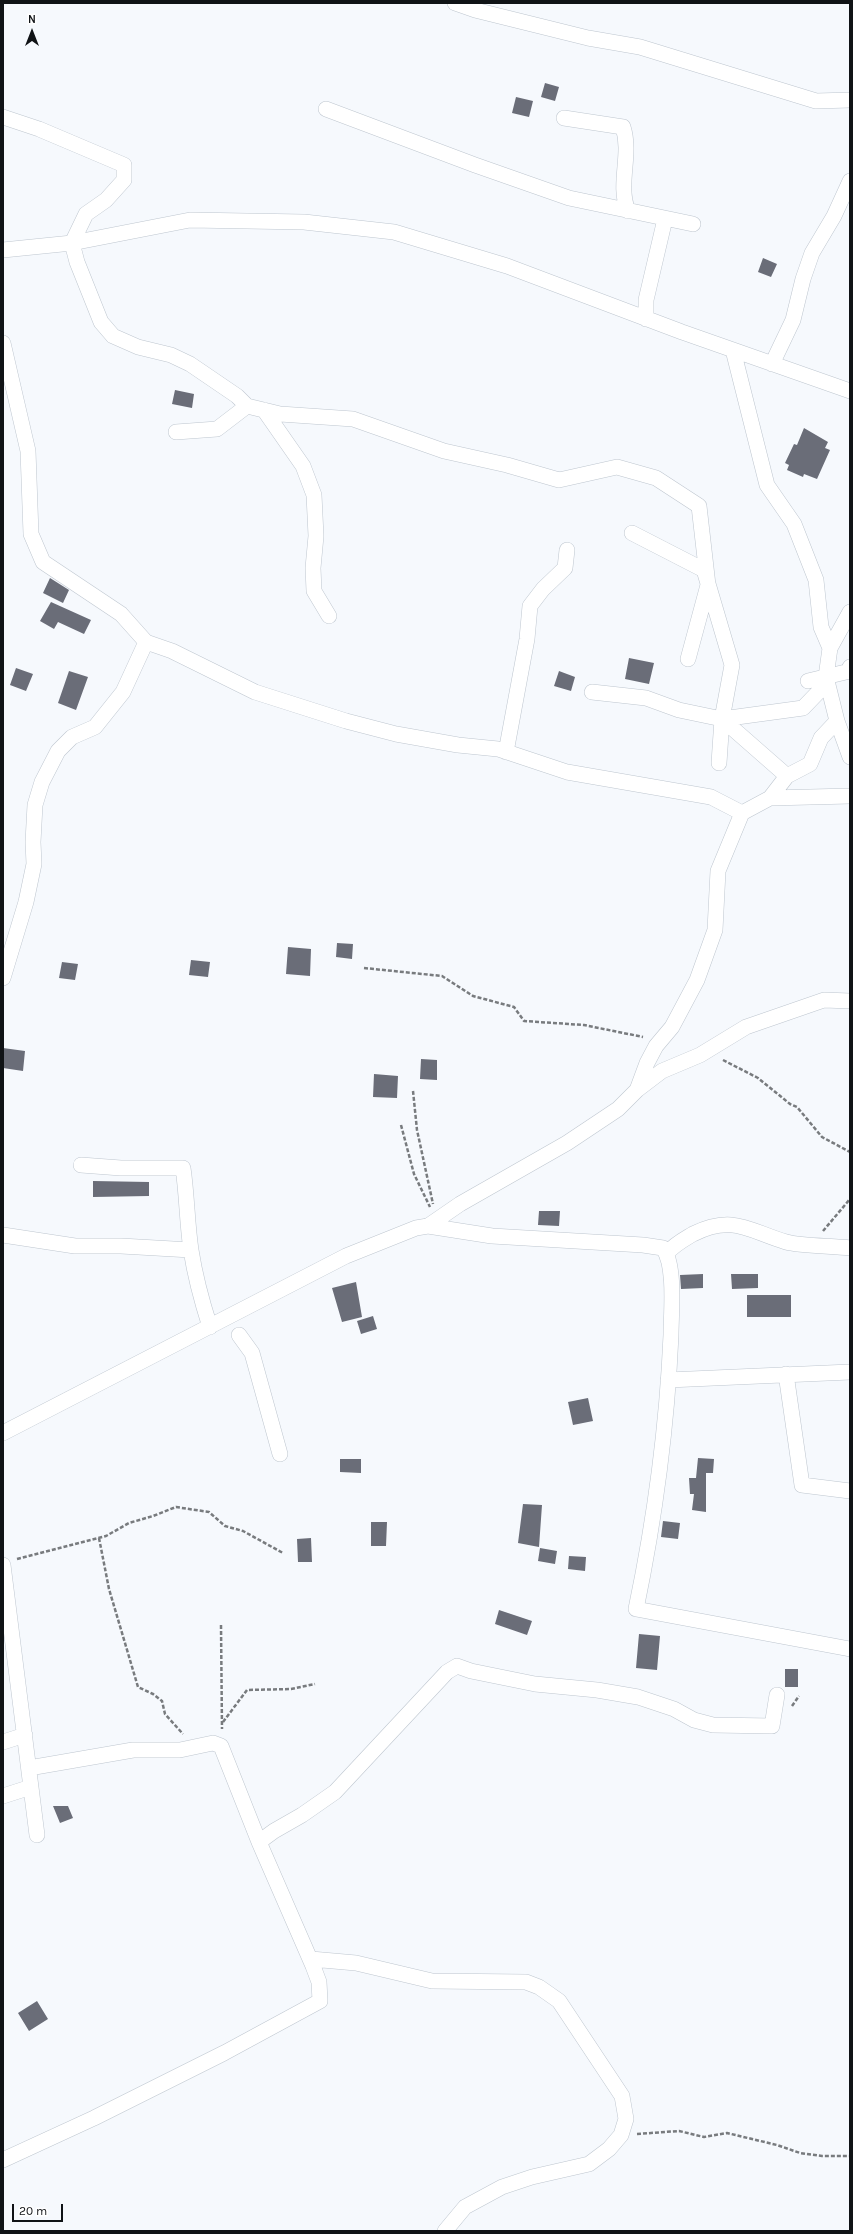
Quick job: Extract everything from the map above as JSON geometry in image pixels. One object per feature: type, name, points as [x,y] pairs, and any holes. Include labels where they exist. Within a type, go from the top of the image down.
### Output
[{"type":"street","points":[[455,3],[475,10],[588,38],[647,49],[816,101],[850,100]]},
{"type":"street","points":[[326,109],[475,165],[562,195],[628,212],[693,224]]},
{"type":"street","points":[[3,117],[39,129],[124,165],[124,180],[106,200],[86,214],[72,243],[77,262],[101,322],[113,336],[138,347],[171,355],[190,364],[238,396],[247,406],[280,414],[353,419],[444,451],[507,465],[559,480],[617,467],[656,478],[699,506],[708,585],[688,659]]},
{"type":"street","points":[[564,118],[623,127],[628,141],[623,198],[628,212]]},
{"type":"street","points":[[772,364],[793,320],[803,278],[812,253],[834,216],[850,182]]},
{"type":"street","points":[[646,319],[646,300],[665,219]]},
{"type":"street","points":[[3,250],[72,243],[190,220],[281,221],[365,228],[406,236],[507,266],[646,319],[850,391]]},
{"type":"street","points":[[3,343],[28,451],[30,534],[43,562],[121,614],[146,642],[172,651],[255,692],[304,708],[396,734],[458,746],[498,749],[567,772],[711,797],[742,813]]},
{"type":"street","points":[[733,350],[768,485],[794,524],[816,580],[821,627],[830,648]]},
{"type":"street","points":[[176,432],[218,429],[247,406]]},
{"type":"street","points":[[264,410],[303,466],[314,495],[316,536],[313,568],[314,591],[329,616]]},
{"type":"street","points":[[632,533],[704,570],[732,665],[722,719],[719,762]]},
{"type":"street","points":[[506,752],[526,638],[530,606],[543,589],[565,568],[567,550]]},
{"type":"street","points":[[850,612],[830,648],[827,680],[837,721],[850,757]]},
{"type":"street","points":[[3,978],[26,902],[34,864],[33,842],[35,805],[42,782],[58,751],[72,737],[95,727],[123,692],[146,642]]},
{"type":"street","points":[[808,681],[827,680],[850,671],[850,666]]},
{"type":"street","points":[[592,692],[646,698],[680,710],[722,719],[804,708],[827,680]]},
{"type":"street","points":[[722,719],[787,776]]},
{"type":"street","points":[[637,1090],[647,1063],[660,1042],[672,1027],[698,980],[716,930],[718,872],[742,813],[770,798],[787,776],[810,764],[821,738],[837,721]]},
{"type":"street","points":[[770,798],[850,796]]},
{"type":"street","points":[[3,1433],[346,1256],[432,1223],[567,1144],[618,1109],[637,1090],[662,1071],[710,1049],[746,1027],[824,1000],[850,1001]]},
{"type":"street","points":[[81,1165],[121,1168],[183,1168],[188,1198],[191,1250],[201,1299],[212,1326],[239,1335]]},
{"type":"street","points":[[432,1223],[492,1236],[643,1245],[663,1248],[666,1253],[670,1276],[672,1308],[665,1426],[651,1538],[636,1608],[850,1649]]},
{"type":"street","points":[[666,1253],[682,1240],[704,1228],[724,1223],[748,1228],[787,1242],[850,1248]]},
{"type":"street","points":[[3,1235],[75,1246],[121,1246],[191,1250]]},
{"type":"street","points":[[232,1316],[239,1335],[252,1353],[280,1454]]},
{"type":"street","points":[[668,1380],[850,1372]]},
{"type":"street","points":[[786,1374],[802,1484],[850,1491]]},
{"type":"street","points":[[7,1563],[37,1835]]},
{"type":"street","points":[[259,1842],[335,1792],[447,1672],[457,1666],[471,1671],[535,1684],[597,1690],[638,1697],[674,1709],[694,1720],[713,1725],[772,1726],[777,1695]]},
{"type":"street","points":[[3,1742],[25,1735]]},
{"type":"street","points":[[3,2160],[94,2118],[309,2008],[320,2001],[321,1993],[311,1959],[259,1842],[221,1746],[213,1743],[180,1750],[133,1750],[29,1768]]},
{"type":"street","points":[[3,1796],[31,1787]]},
{"type":"street","points":[[311,1959],[356,1963],[432,1981],[526,1982],[539,1987],[559,2002],[622,2096],[626,2118],[621,2135],[610,2149],[589,2164],[524,2180],[502,2188],[465,2207],[444,2231]]},
{"type":"path","points":[[364,968],[442,976],[473,996],[514,1007],[524,1021],[584,1025],[631,1033],[660,1042]]},
{"type":"path","points":[[710,1049],[723,1060],[758,1078],[790,1104],[797,1107],[822,1137],[850,1152]]},
{"type":"path","points":[[414,1091],[417,1130],[432,1223]]},
{"type":"path","points":[[400,1125],[414,1174],[432,1223]]},
{"type":"path","points":[[812,1244],[850,1198]]},
{"type":"path","points":[[7,1563],[99,1538],[129,1523],[176,1507],[209,1512],[224,1526],[243,1531],[283,1553]]},
{"type":"path","points":[[99,1538],[109,1589],[138,1687],[153,1694],[162,1701],[166,1714],[193,1747]]},
{"type":"path","points":[[221,1625],[221,1746]]},
{"type":"path","points":[[222,1722],[247,1690],[291,1689],[315,1684]]},
{"type":"path","points":[[621,2135],[679,2130],[704,2137],[727,2133],[777,2145],[800,2153],[822,2156],[850,2156]]},
{"type":"building","points":[[545,83],[559,87],[555,101],[541,97]]},
{"type":"building","points":[[516,97],[533,101],[529,117],[512,113]]},
{"type":"building","points":[[763,258],[777,264],[771,277],[758,272]]},
{"type":"building","points":[[175,390],[194,394],[192,408],[172,404]]},
{"type":"building","points":[[804,428],[828,442],[825,448],[830,450],[817,479],[804,474],[803,477],[787,470],[789,465],[785,463],[794,444],[797,445]]},
{"type":"building","points":[[50,578],[69,590],[63,603],[43,593]]},
{"type":"building","points":[[51,602],[91,620],[84,634],[58,622],[54,629],[40,621]]},
{"type":"building","points":[[629,658],[654,663],[649,684],[625,679]]},
{"type":"building","points":[[16,668],[33,674],[26,691],[10,685]]},
{"type":"building","points":[[69,671],[88,677],[76,710],[58,703]]},
{"type":"building","points":[[559,671],[575,677],[571,691],[554,686]]},
{"type":"building","points":[[337,943],[353,944],[352,959],[336,957]]},
{"type":"building","points":[[288,947],[311,949],[310,976],[286,974]]},
{"type":"building","points":[[191,960],[210,962],[208,977],[189,975]]},
{"type":"building","points":[[62,962],[78,964],[75,980],[59,978]]},
{"type":"building","points":[[3,1048],[25,1051],[23,1071],[3,1068]]},
{"type":"building","points":[[421,1059],[437,1060],[437,1080],[420,1079]]},
{"type":"building","points":[[374,1074],[398,1076],[397,1098],[373,1097]]},
{"type":"building","points":[[93,1181],[149,1182],[149,1196],[93,1197]]},
{"type":"building","points":[[539,1211],[560,1211],[559,1226],[538,1225]]},
{"type":"building","points":[[703,1274],[703,1288],[681,1289],[680,1275]]},
{"type":"building","points":[[731,1274],[758,1274],[758,1288],[732,1289]]},
{"type":"building","points":[[356,1282],[362,1317],[342,1322],[332,1288]]},
{"type":"building","points":[[747,1295],[791,1295],[791,1317],[747,1317]]},
{"type":"building","points":[[373,1316],[377,1329],[361,1334],[357,1321]]},
{"type":"building","points":[[588,1398],[593,1421],[573,1425],[568,1402]]},
{"type":"building","points":[[698,1458],[714,1459],[713,1473],[706,1473],[706,1512],[692,1510],[694,1494],[690,1494],[689,1478],[696,1478]]},
{"type":"building","points":[[340,1459],[361,1459],[361,1473],[340,1472]]},
{"type":"building","points":[[523,1504],[542,1505],[539,1547],[518,1543]]},
{"type":"building","points":[[663,1521],[680,1523],[678,1539],[661,1537]]},
{"type":"building","points":[[371,1522],[387,1522],[386,1546],[371,1546]]},
{"type":"building","points":[[311,1538],[312,1562],[298,1562],[297,1539]]},
{"type":"building","points":[[540,1548],[557,1551],[555,1564],[538,1561]]},
{"type":"building","points":[[569,1556],[586,1557],[585,1571],[568,1569]]},
{"type":"building","points":[[499,1610],[532,1621],[527,1635],[495,1624]]},
{"type":"building","points":[[639,1634],[660,1636],[657,1670],[636,1668]]},
{"type":"building","points":[[785,1669],[798,1669],[798,1687],[785,1687]]},
{"type":"building","points":[[53,1806],[68,1806],[73,1818],[60,1823]]},
{"type":"building","points":[[37,2001],[48,2019],[29,2031],[18,2013]]}]
